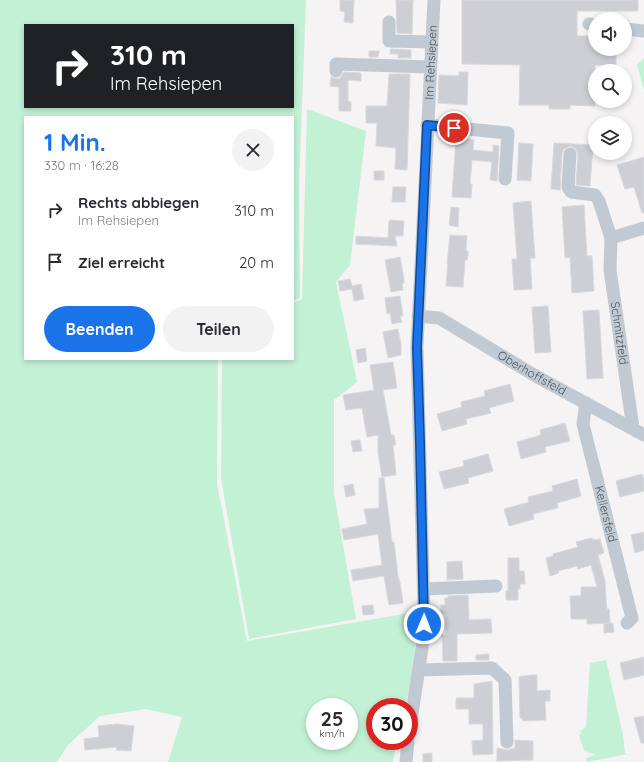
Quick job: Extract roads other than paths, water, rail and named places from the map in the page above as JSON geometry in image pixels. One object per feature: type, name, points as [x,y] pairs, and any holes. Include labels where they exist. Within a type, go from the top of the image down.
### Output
[{"type":"street","name":"Im Rehsiepen","points":[[415,698],[422,648],[424,612],[417,347],[434,0]]},
{"type":"street","points":[[389,22],[389,41],[432,42]]},
{"type":"street","points":[[632,30],[644,31]]},
{"type":"street","points":[[336,71],[336,64],[430,67]]},
{"type":"street","points":[[427,125],[508,133],[505,179]]},
{"type":"street","name":"Schmitzfeld","points":[[570,154],[568,187],[571,192],[595,195],[599,201],[611,238],[610,270],[639,431]]},
{"type":"street","points":[[611,238],[644,228]]},
{"type":"street","name":"Oberhoffsfeld","points":[[418,316],[439,318],[586,404],[639,431]]},
{"type":"street","name":"Kellersfeld","points":[[586,404],[583,424],[632,618],[627,623]]},
{"type":"street","points":[[424,589],[496,586]]},
{"type":"street","points":[[419,670],[492,668],[505,680],[507,742]]},
{"type":"street","points":[[406,762],[407,750]]}]
